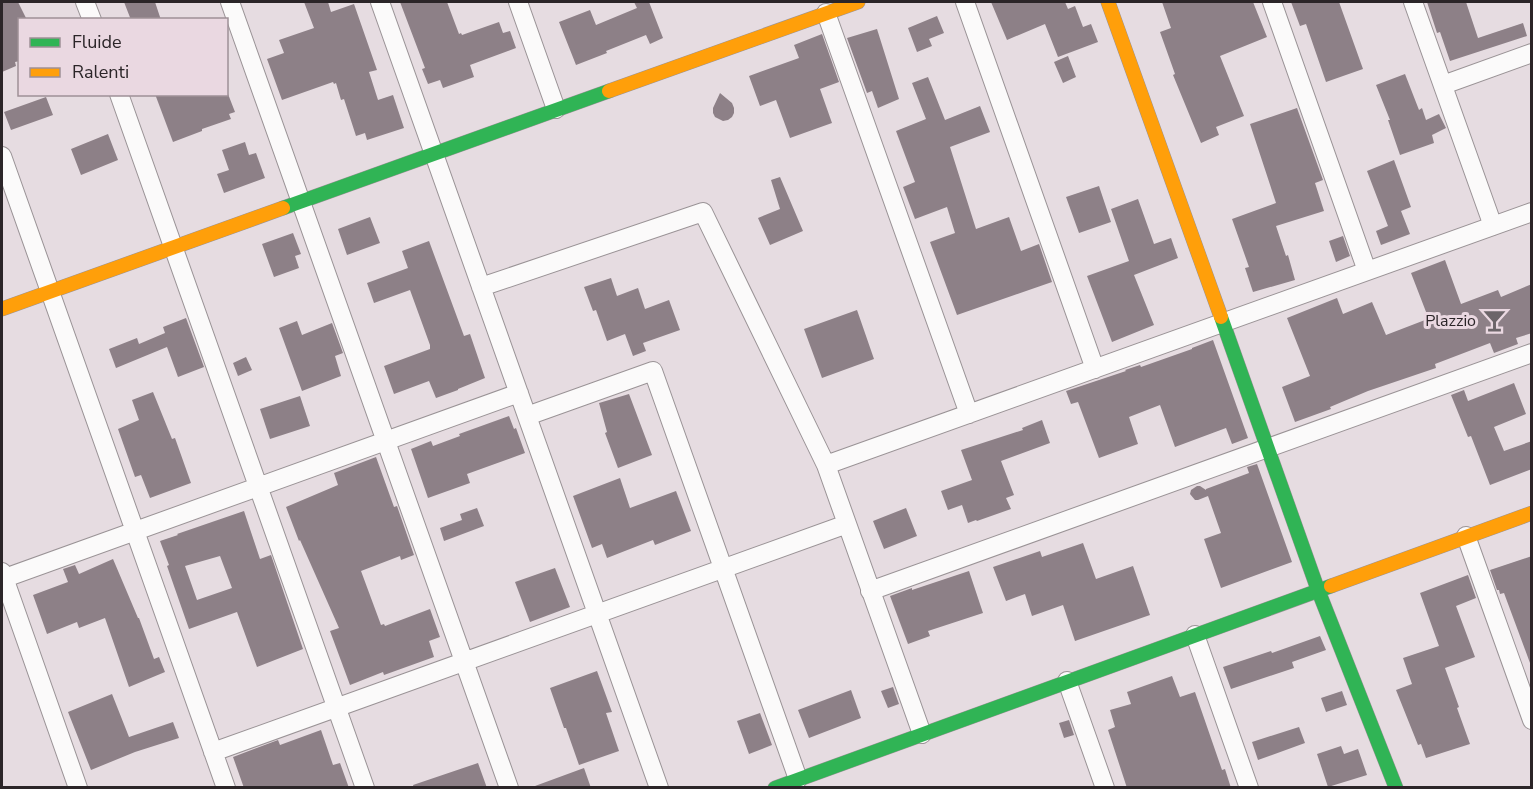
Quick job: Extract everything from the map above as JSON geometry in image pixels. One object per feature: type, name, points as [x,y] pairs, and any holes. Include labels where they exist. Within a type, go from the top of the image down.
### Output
[{"type":"street","points":[[86,2],[91,18]]},
{"type":"street","points":[[230,2],[509,788]]},
{"type":"street","points":[[380,2],[659,788]]},
{"type":"street","points":[[518,2],[556,110]]},
{"type":"street","points":[[2,309],[858,2]]},
{"type":"street","points":[[964,2],[1095,369]]},
{"type":"street","points":[[1108,2],[1318,590],[1396,788]]},
{"type":"street","points":[[1272,2],[1367,271]]},
{"type":"street","points":[[1413,2],[1492,226]]},
{"type":"street","points":[[826,13],[969,414]]},
{"type":"street","points":[[1443,85],[1532,53]]},
{"type":"street","points":[[119,96],[365,788]]},
{"type":"street","points":[[2,156],[226,788]]},
{"type":"street","points":[[481,287],[703,212],[826,465],[921,734]]},
{"type":"street","points":[[826,465],[1532,212]]},
{"type":"street","points":[[870,591],[1532,354]]},
{"type":"street","points":[[527,416],[653,371],[798,779]]},
{"type":"street","points":[[78,788],[2,576],[135,531],[519,393]]},
{"type":"street","points":[[775,788],[1532,513]]},
{"type":"street","points":[[213,752],[847,524]]},
{"type":"street","points":[[1466,536],[1532,720]]},
{"type":"street","points":[[1195,635],[1249,788]]},
{"type":"street","points":[[1067,681],[1105,788]]},
{"type":"building","points":[[2,2],[18,2],[26,18],[18,18],[18,61],[15,62],[16,66],[2,72]]},
{"type":"building","points":[[124,2],[155,2],[160,18],[130,18]]},
{"type":"building","points":[[304,2],[328,2],[331,12],[354,4],[377,70],[369,72],[378,100],[393,95],[404,128],[367,140],[365,133],[356,136],[344,99],[341,100],[336,83],[333,82],[282,100],[267,59],[284,53],[279,40],[314,28]]},
{"type":"building","points":[[400,2],[447,2],[459,34],[462,35],[499,22],[503,33],[510,31],[516,48],[470,65],[474,77],[443,88],[440,80],[428,84],[422,69],[425,68]]},
{"type":"building","points":[[634,2],[649,2],[663,38],[650,44],[646,35],[576,65],[559,22],[590,10],[596,25],[637,8]]},
{"type":"building","points":[[991,2],[1065,2],[1068,9],[1075,6],[1083,27],[1091,24],[1098,42],[1058,57],[1045,24],[1007,40]]},
{"type":"building","points":[[1162,2],[1253,2],[1267,37],[1220,56],[1244,116],[1216,127],[1219,135],[1201,143],[1173,75],[1175,74],[1160,32],[1171,28]]},
{"type":"building","points":[[1291,2],[1339,2],[1363,69],[1326,82],[1306,24],[1300,26]]},
{"type":"building","points":[[1427,2],[1466,2],[1478,38],[1523,23],[1527,36],[1450,61],[1440,32],[1437,33]]},
{"type":"building","points":[[937,16],[944,33],[929,39],[932,46],[917,52],[908,28]]},
{"type":"building","points":[[877,29],[899,99],[878,108],[872,91],[867,93],[847,38]]},
{"type":"building","points":[[822,34],[839,82],[820,89],[832,123],[790,138],[776,100],[760,106],[749,76],[799,58],[794,45]]},
{"type":"building","points":[[1068,56],[1076,77],[1063,83],[1054,62]]},
{"type":"building","points":[[1405,74],[1419,110],[1422,108],[1426,120],[1439,114],[1446,128],[1432,135],[1434,143],[1400,155],[1388,120],[1390,120],[1376,85]]},
{"type":"building","points":[[928,77],[945,120],[980,106],[990,132],[950,147],[976,229],[1009,217],[1021,251],[1039,244],[1052,282],[957,315],[930,242],[955,233],[947,207],[915,219],[903,187],[915,182],[896,131],[926,119],[912,83]]},
{"type":"building","points":[[720,93],[732,103],[734,108],[732,117],[723,121],[715,117],[713,113]]},
{"type":"building","points":[[228,94],[235,112],[229,114],[231,119],[173,142],[156,96],[228,96]]},
{"type":"building","points":[[46,97],[53,115],[11,130],[4,112]]},
{"type":"building","points":[[1297,108],[1323,180],[1315,183],[1324,211],[1276,226],[1295,280],[1253,292],[1245,268],[1249,267],[1232,219],[1276,203],[1250,124]]},
{"type":"building","points":[[108,134],[118,160],[81,175],[71,149]]},
{"type":"building","points":[[245,142],[249,155],[256,153],[265,178],[224,193],[217,174],[229,170],[222,150]]},
{"type":"building","points":[[1394,160],[1411,207],[1401,211],[1410,234],[1381,245],[1376,231],[1388,226],[1367,171]]},
{"type":"building","points":[[780,177],[803,231],[770,245],[758,218],[780,209],[771,180]]},
{"type":"building","points":[[1099,186],[1111,222],[1079,233],[1066,197]]},
{"type":"building","points":[[1138,199],[1154,244],[1171,238],[1178,258],[1134,275],[1154,325],[1112,342],[1087,276],[1129,261],[1111,209]]},
{"type":"building","points":[[370,217],[380,243],[347,255],[338,229]]},
{"type":"building","points":[[293,233],[301,254],[295,256],[299,268],[274,277],[262,244]]},
{"type":"building","points":[[1343,236],[1350,256],[1336,262],[1329,241]]},
{"type":"building","points":[[429,241],[464,336],[470,334],[485,378],[436,398],[429,381],[394,394],[384,366],[430,349],[430,345],[410,290],[374,303],[367,283],[408,268],[402,251]]},
{"type":"building","points":[[1445,260],[1461,304],[1498,290],[1501,297],[1532,284],[1532,333],[1516,338],[1518,344],[1494,353],[1490,343],[1435,364],[1436,368],[1368,391],[1330,407],[1331,409],[1295,422],[1282,387],[1310,376],[1287,318],[1337,298],[1343,314],[1372,302],[1386,335],[1428,317],[1411,273]]},
{"type":"building","points":[[611,278],[617,296],[638,288],[645,309],[669,300],[680,330],[643,343],[646,351],[633,356],[625,334],[607,341],[596,310],[593,311],[584,287]]},
{"type":"building","points":[[857,310],[874,359],[822,378],[804,329]]},
{"type":"building","points":[[186,318],[204,367],[178,377],[167,347],[116,368],[109,349],[137,338],[139,344],[165,333],[163,327]]},
{"type":"building","points":[[297,321],[302,335],[332,323],[343,353],[335,356],[341,376],[302,391],[279,328]]},
{"type":"building","points":[[1213,340],[1248,438],[1232,444],[1226,428],[1175,447],[1160,405],[1129,417],[1138,444],[1099,458],[1078,402],[1071,404],[1066,391],[1140,365],[1141,367]]},
{"type":"building","points":[[246,357],[252,370],[238,376],[233,363]]},
{"type":"building","points":[[1514,383],[1526,414],[1494,427],[1504,451],[1532,441],[1532,469],[1490,485],[1471,436],[1468,437],[1451,395],[1464,390],[1468,401]]},
{"type":"building","points":[[153,392],[172,439],[175,438],[191,483],[150,498],[141,475],[135,477],[118,429],[139,420],[132,400]]},
{"type":"building","points":[[629,394],[652,455],[618,468],[605,433],[607,432],[599,403]]},
{"type":"building","points":[[300,396],[310,426],[270,439],[260,409]]},
{"type":"building","points":[[509,416],[525,453],[467,474],[470,483],[428,498],[411,449],[431,441],[433,446]]},
{"type":"building","points":[[1042,420],[1050,443],[1001,461],[1014,495],[1006,498],[1011,509],[968,523],[962,505],[948,510],[941,491],[972,480],[961,450],[1023,430],[1022,428]]},
{"type":"building","points":[[376,457],[394,507],[397,506],[414,555],[401,560],[400,556],[361,571],[381,625],[385,626],[430,609],[440,637],[429,641],[434,657],[384,675],[383,672],[350,685],[330,631],[339,628],[286,507],[338,485],[334,473]]},
{"type":"building","points":[[1257,464],[1292,562],[1221,588],[1204,539],[1221,533],[1208,496],[1195,500],[1190,494],[1191,490],[1200,486],[1206,490],[1249,473],[1247,467]]},
{"type":"building","points":[[620,478],[630,508],[676,491],[691,531],[655,545],[653,540],[607,558],[602,544],[592,548],[573,496]]},
{"type":"building","points":[[477,508],[484,526],[444,541],[440,528],[462,520],[460,514]]},
{"type":"building","points":[[906,508],[917,536],[884,549],[873,521]]},
{"type":"building","points":[[244,511],[260,559],[271,555],[303,649],[257,667],[237,612],[189,629],[160,541]],"holes":[[[220,556],[232,588],[197,600],[185,566]]]},
{"type":"building","points":[[1083,543],[1096,579],[1133,566],[1150,615],[1075,641],[1063,605],[1032,616],[1025,594],[1006,601],[993,567],[1040,551],[1042,557]]},
{"type":"building","points":[[1532,556],[1532,663],[1530,663],[1504,593],[1500,594],[1497,590],[1490,570]]},
{"type":"building","points":[[113,559],[154,659],[159,657],[165,672],[129,687],[105,618],[79,628],[77,622],[47,634],[33,595],[68,582],[63,569],[75,565],[79,574]]},
{"type":"building","points":[[555,568],[570,607],[530,622],[515,582]]},
{"type":"building","points":[[969,571],[983,613],[928,631],[930,636],[908,644],[890,596]]},
{"type":"building","points":[[1468,575],[1476,598],[1456,606],[1475,657],[1445,668],[1470,744],[1426,758],[1421,744],[1418,745],[1396,690],[1412,684],[1403,658],[1439,646],[1420,593]]},
{"type":"building","points":[[1320,636],[1326,650],[1292,662],[1294,668],[1231,689],[1223,667]]},
{"type":"building","points":[[597,671],[612,712],[606,713],[619,751],[579,765],[550,688]]},
{"type":"building","points":[[1172,676],[1180,697],[1195,692],[1222,770],[1225,769],[1231,788],[1127,788],[1108,730],[1115,727],[1110,710],[1131,704],[1127,692]]},
{"type":"building","points":[[893,687],[899,704],[888,708],[881,691]]},
{"type":"building","points":[[851,690],[861,718],[809,738],[798,710]]},
{"type":"building","points":[[1342,691],[1347,705],[1326,712],[1321,698]]},
{"type":"building","points":[[112,694],[129,737],[173,722],[179,738],[135,752],[91,770],[68,712]]},
{"type":"building","points":[[760,713],[772,745],[749,754],[737,721]]},
{"type":"building","points":[[1069,720],[1074,735],[1064,738],[1059,723]]},
{"type":"building","points":[[1299,727],[1305,743],[1258,760],[1252,742]]},
{"type":"building","points":[[321,730],[333,765],[340,763],[349,788],[244,788],[233,757],[278,740],[280,745]]},
{"type":"building","points":[[1341,746],[1344,754],[1358,749],[1367,775],[1328,787],[1317,754]]},
{"type":"building","points":[[478,763],[487,788],[414,788],[413,785]]},
{"type":"building","points":[[584,768],[591,788],[536,788],[535,786]]},
{"type":"traffic: fast","points":[[283,208],[609,91]]},
{"type":"traffic: fast","points":[[1221,317],[1318,590],[1396,788]]},
{"type":"traffic: fast","points":[[775,788],[1331,586]]},
{"type":"traffic: slow","points":[[609,91],[858,2]]},
{"type":"traffic: slow","points":[[1108,2],[1221,317]]},
{"type":"traffic: slow","points":[[2,309],[283,208]]},
{"type":"traffic: slow","points":[[1331,586],[1532,513]]},
{"type":"place","name":"Plazzio","points":[[1494,320]]}]
